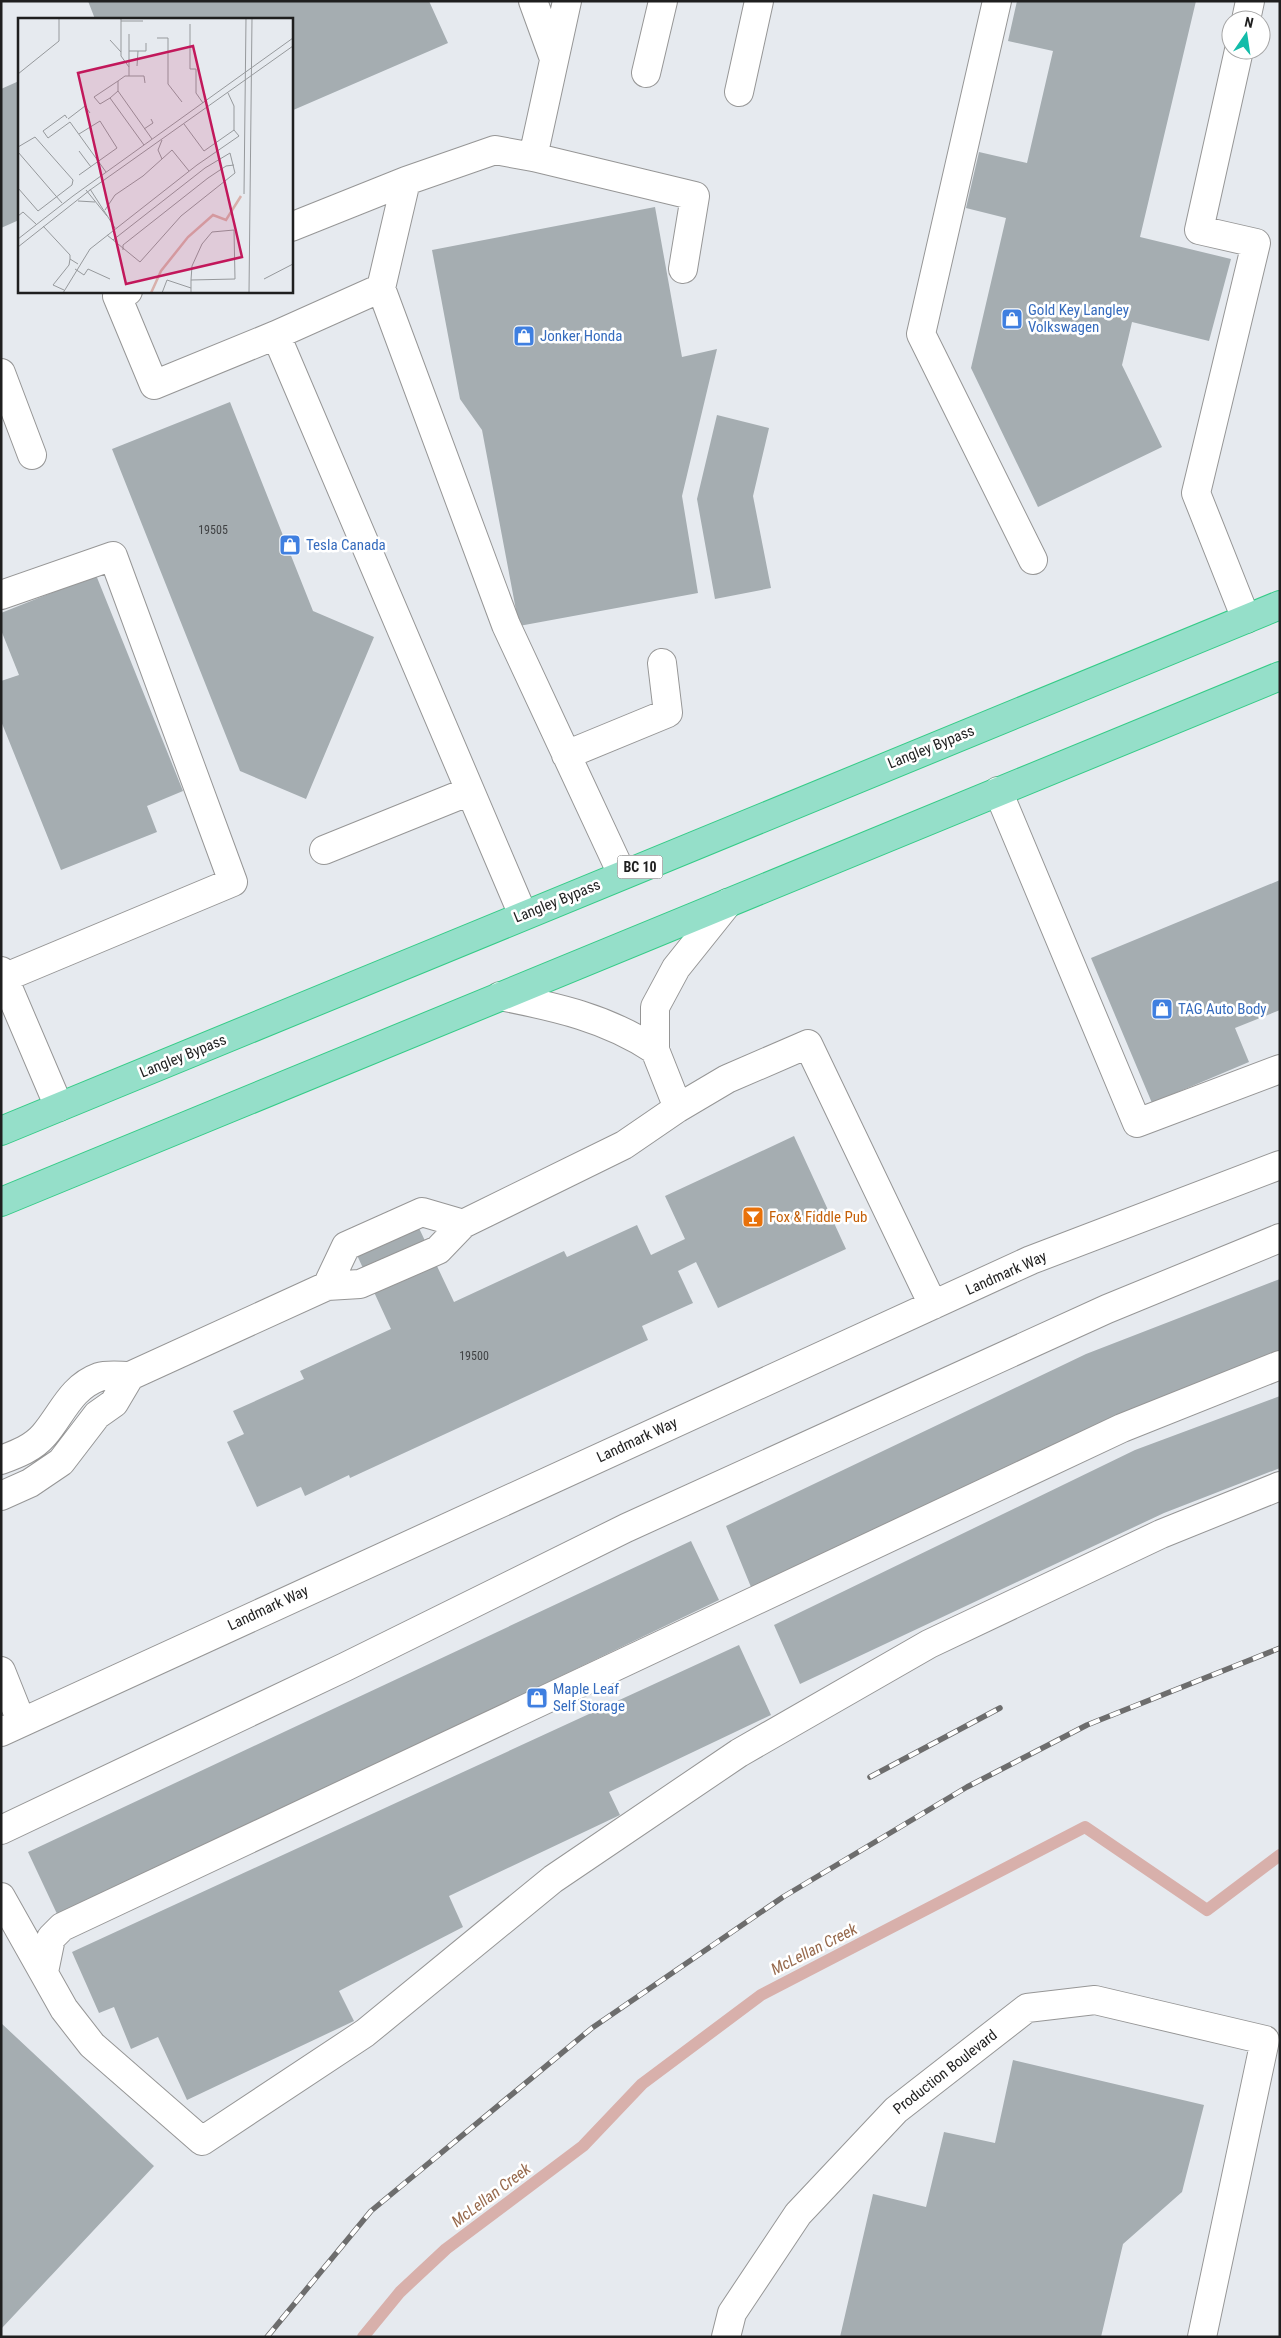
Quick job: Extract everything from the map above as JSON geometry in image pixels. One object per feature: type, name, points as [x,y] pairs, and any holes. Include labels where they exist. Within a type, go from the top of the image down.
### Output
[{"type":"highway","name":"Langley Bypass","points":[[1,1131],[1280,605]]},
{"type":"highway","points":[[1,1202],[1280,676]]},
{"type":"street","points":[[533,1],[553,56]]},
{"type":"street","points":[[533,157],[553,56],[567,1]]},
{"type":"street","points":[[646,73],[663,1]]},
{"type":"street","points":[[739,92],[759,1]]},
{"type":"street","points":[[997,1],[920,334],[1033,560]]},
{"type":"street","points":[[1237,60],[1199,230],[1256,243],[1196,493],[1246,619]]},
{"type":"street","points":[[292,226],[406,181],[495,150],[533,157],[695,196],[683,269]]},
{"type":"street","points":[[406,181],[381,288],[506,625],[622,874]]},
{"type":"street","points":[[126,292],[117,296],[154,385],[276,335],[381,288]]},
{"type":"street","points":[[276,335],[523,915]]},
{"type":"street","points":[[1,373],[32,455]]},
{"type":"street","points":[[1,595],[113,556],[233,882],[2,976],[59,1107]]},
{"type":"street","points":[[566,755],[668,713],[662,663]]},
{"type":"street","points":[[324,850],[470,791]]},
{"type":"street","points":[[998,791],[1137,1123],[1280,1069]]},
{"type":"street","points":[[678,1108],[655,1050],[655,1007],[676,968],[728,903]]},
{"type":"street","points":[[500,996],[547,1005],[607,1024],[623,1030],[655,1050]]},
{"type":"street","points":[[1,1460],[32,1446],[44,1435],[70,1397],[82,1386],[101,1376],[130,1376],[327,1286],[360,1284],[438,1250],[463,1224],[624,1145],[678,1108],[727,1079],[808,1044],[933,1305]]},
{"type":"street","name":"Landmark Way","points":[[11,1726],[1031,1260],[1280,1165]]},
{"type":"street","points":[[327,1286],[346,1246],[422,1212],[463,1224]]},
{"type":"street","points":[[1,1830],[345,1667],[626,1528],[1107,1309],[1280,1238]]},
{"type":"street","points":[[44,1972],[50,1938],[62,1927],[1122,1428],[1280,1365]]},
{"type":"street","points":[[1,1496],[30,1483],[62,1462],[97,1415],[114,1403],[130,1376]]},
{"type":"street","points":[[1,1897],[64,2009],[92,2044],[202,2141],[366,2033],[553,1879],[739,1754],[930,1644],[1161,1534],[1280,1486]]},
{"type":"street","points":[[1,1672],[11,1726]]},
{"type":"street","name":"Production Boulevard","points":[[726,2337],[732,2312],[798,2214],[896,2110],[1027,2008],[1095,2000],[1265,2040],[1202,2337]]},
{"type":"building","points":[[88,1],[429,1],[448,43],[292,111],[292,18],[95,18]]},
{"type":"building","points":[[1017,1],[1196,1],[1140,237],[1231,259],[1209,341],[1132,322],[1122,365],[1162,447],[1038,507],[971,368],[1006,218],[966,208],[979,152],[1027,163],[1053,51],[1008,41]]},
{"type":"building","points":[[18,81],[18,220],[1,228],[1,89]]},
{"type":"building","points":[[655,207],[682,357],[717,349],[682,496],[698,593],[519,626],[482,430],[460,399],[432,250]]},
{"type":"building","points":[[230,402],[313,611],[374,637],[306,799],[240,771],[112,449]]},
{"type":"building","points":[[717,415],[769,428],[753,496],[771,588],[715,599],[697,499]]},
{"type":"building","points":[[96,575],[183,791],[147,806],[157,832],[61,870],[1,721],[1,681],[19,675],[1,630],[1,613]]},
{"type":"building","points":[[1280,880],[1280,1010],[1235,1028],[1249,1062],[1152,1103],[1091,958]]},
{"type":"building","points":[[794,1136],[846,1249],[718,1308],[696,1262],[678,1271],[693,1303],[642,1326],[648,1340],[350,1478],[349,1475],[305,1496],[301,1487],[257,1507],[227,1442],[244,1434],[233,1411],[304,1379],[300,1371],[391,1329],[356,1253],[418,1226],[454,1302],[564,1251],[567,1257],[637,1225],[651,1255],[685,1239],[665,1196]]},
{"type":"building","points":[[1280,1279],[1280,1354],[1113,1419],[751,1587],[726,1526],[1086,1354]]},
{"type":"building","points":[[1280,1396],[1280,1468],[1164,1513],[800,1684],[774,1625],[1135,1450]]},
{"type":"building","points":[[691,1541],[719,1600],[125,1886],[58,1916],[28,1852]]},
{"type":"building","points":[[739,1645],[771,1715],[609,1792],[620,1815],[449,1896],[463,1927],[339,1991],[354,2021],[187,2100],[158,2037],[131,2049],[114,2007],[99,2013],[72,1952]]},
{"type":"building","points":[[1,2023],[154,2166],[1,2329]]},
{"type":"building","points":[[1013,2060],[1204,2105],[1182,2192],[1123,2244],[1101,2337],[840,2337],[873,2194],[926,2207],[944,2132],[995,2143]]},
{"type":"waterway","name":"McLellan Creek","points":[[363,2337],[400,2292],[446,2249],[583,2146],[642,2084],[761,1995],[1085,1827],[1207,1910],[1280,1855]]},
{"type":"railway","points":[[267,2337],[371,2211],[592,2028],[783,1897],[967,1787],[1087,1725],[1280,1648]]},
{"type":"railway","points":[[870,1777],[1000,1708]]},
{"type":"place","name":"Gold Key Langley Volkswagen","points":[[1012,319]]},
{"type":"place","name":"Jonker Honda","points":[[524,336]]},
{"type":"place","name":"Tesla Canada","points":[[290,545]]},
{"type":"place","name":"TAG Auto Body","points":[[1162,1009]]},
{"type":"place","name":"Fox & Fiddle Pub","points":[[753,1217]]},
{"type":"place","name":"Maple Leaf Self Storage","points":[[537,1698]]}]
